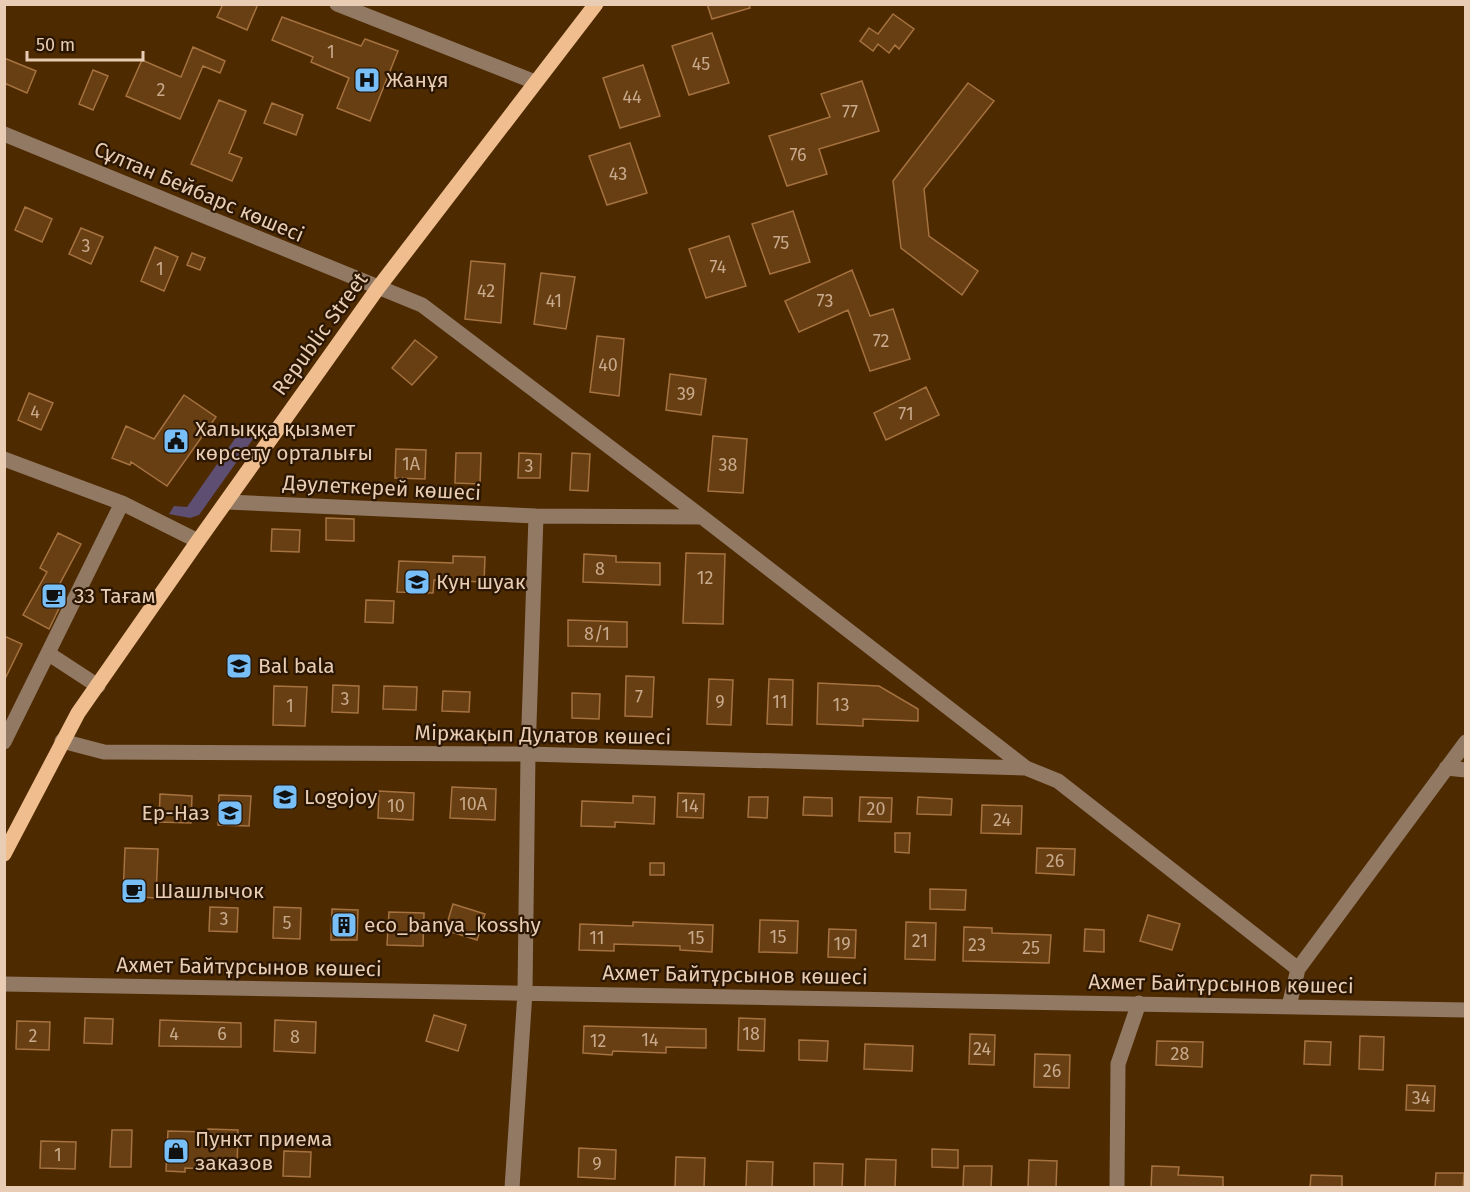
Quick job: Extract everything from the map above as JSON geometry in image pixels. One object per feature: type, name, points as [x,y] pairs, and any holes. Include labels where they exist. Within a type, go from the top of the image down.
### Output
[{"type":"main road","name":"Republic Street","points":[[4,854],[62,741],[198,541],[378,288],[596,4]]},
{"type":"street","points":[[337,4],[535,82]]},
{"type":"street","name":"Сұлтан Бейбарс көшесі","points":[[4,134],[422,305],[702,517],[1026,768]]},
{"type":"street","points":[[4,459],[122,503],[198,541]]},
{"type":"street","name":"Дәулеткерей көшесі","points":[[227,502],[536,516],[702,517]]},
{"type":"street","points":[[4,742],[122,503]]},
{"type":"street","points":[[512,1188],[525,992],[528,754],[536,516]]},
{"type":"street","points":[[49,654],[98,686]]},
{"type":"street","name":"Міржақып Дулатов көшесі","points":[[62,741],[104,752],[528,754],[1026,768]]},
{"type":"street","points":[[1289,1006],[1298,969],[1466,742]]},
{"type":"street","points":[[1026,768],[1058,781],[1298,969]]},
{"type":"street","points":[[1446,768],[1466,770]]},
{"type":"street","name":"Ахмет Байтұрсынов көшесі","points":[[4,984],[1466,1010]]},
{"type":"street","points":[[1117,1188],[1118,1064],[1139,1004]]},
{"type":"shaded area","points":[[241,430],[258,432],[199,515],[190,518],[169,514],[174,506],[187,507]]},
{"type":"building","points":[[223,4],[258,4],[247,30],[217,17]]},
{"type":"building","points":[[707,4],[749,4],[750,8],[712,19]]},
{"type":"building","points":[[893,14],[914,29],[899,49],[895,45],[889,53],[878,44],[873,51],[860,41],[869,28],[878,34]]},
{"type":"building","points":[[282,17],[361,46],[365,39],[398,51],[370,121],[337,108],[349,78],[311,62],[313,57],[272,40]]},
{"type":"building","points":[[712,33],[729,83],[689,95],[672,46]]},
{"type":"building","points":[[193,47],[225,61],[220,73],[203,66],[180,119],[126,96],[142,60],[181,77]]},
{"type":"building","points":[[4,58],[36,71],[27,93],[4,83]]},
{"type":"building","points":[[643,65],[660,116],[620,128],[603,78]]},
{"type":"building","points":[[93,70],[108,76],[93,110],[79,104]]},
{"type":"building","points":[[862,81],[879,131],[819,149],[827,174],[787,186],[769,136],[830,117],[821,94]]},
{"type":"building","points":[[968,83],[994,101],[924,189],[929,236],[978,271],[962,295],[901,248],[893,181]]},
{"type":"building","points":[[219,100],[246,111],[229,153],[242,158],[232,181],[191,164]]},
{"type":"building","points":[[272,103],[303,115],[296,135],[264,123]]},
{"type":"building","points":[[630,143],[647,193],[607,205],[589,156]]},
{"type":"building","points":[[25,207],[52,219],[42,242],[15,230]]},
{"type":"building","points":[[793,211],[810,262],[770,274],[752,224]]},
{"type":"building","points":[[81,228],[103,237],[91,264],[69,254]]},
{"type":"building","points":[[729,236],[746,286],[706,298],[689,249]]},
{"type":"building","points":[[155,247],[178,257],[164,291],[141,281]]},
{"type":"building","points":[[192,253],[205,258],[200,270],[187,265]]},
{"type":"building","points":[[471,261],[505,264],[501,323],[465,319]]},
{"type":"building","points":[[852,270],[870,316],[893,309],[910,359],[870,371],[848,310],[799,332],[785,301]]},
{"type":"building","points":[[541,273],[575,277],[566,329],[534,324]]},
{"type":"building","points":[[597,336],[624,339],[619,396],[590,392]]},
{"type":"building","points":[[415,340],[437,357],[412,385],[392,368]]},
{"type":"building","points":[[670,374],[706,379],[701,415],[666,410]]},
{"type":"building","points":[[926,387],[939,415],[886,440],[874,413]]},
{"type":"building","points":[[29,393],[53,403],[41,430],[18,420]]},
{"type":"building","name":"Халыққа қызмет көрсету орталығы","points":[[184,395],[216,417],[167,486],[131,462],[130,465],[112,458],[126,426],[154,439]]},
{"type":"building","points":[[713,436],[747,439],[743,493],[708,491]]},
{"type":"building","points":[[396,449],[426,450],[425,479],[395,478]]},
{"type":"building","points":[[456,453],[481,453],[480,484],[455,483]]},
{"type":"building","points":[[519,453],[541,454],[540,478],[518,478]]},
{"type":"building","points":[[572,453],[590,454],[588,491],[570,490]]},
{"type":"building","points":[[326,518],[354,519],[354,541],[326,540]]},
{"type":"building","points":[[272,529],[300,530],[299,552],[271,551]]},
{"type":"building","points":[[58,533],[81,544],[57,589],[66,594],[49,629],[23,615],[47,572],[40,568]]},
{"type":"building","points":[[686,553],[725,554],[723,624],[683,623]]},
{"type":"building","points":[[584,554],[616,556],[616,562],[660,563],[660,585],[583,582]]},
{"type":"building","points":[[453,556],[485,557],[484,582],[434,580],[433,593],[397,592],[399,561],[453,563]]},
{"type":"building","points":[[366,600],[394,601],[393,623],[365,622]]},
{"type":"building","points":[[568,620],[627,622],[627,647],[568,646]]},
{"type":"building","points":[[4,636],[22,644],[4,681]]},
{"type":"building","points":[[626,676],[654,677],[652,717],[625,716]]},
{"type":"building","points":[[709,679],[733,680],[731,725],[707,724]]},
{"type":"building","points":[[769,679],[793,680],[792,725],[767,724]]},
{"type":"building","points":[[818,683],[879,686],[918,709],[918,721],[863,719],[863,726],[817,724]]},
{"type":"building","points":[[333,685],[359,686],[358,713],[332,712]]},
{"type":"building","points":[[274,686],[307,687],[305,726],[273,725]]},
{"type":"building","points":[[384,686],[417,687],[416,710],[383,709]]},
{"type":"building","points":[[443,691],[470,692],[469,712],[442,711]]},
{"type":"building","points":[[572,693],[600,694],[599,719],[572,718]]},
{"type":"building","points":[[452,787],[496,789],[495,820],[450,818]]},
{"type":"building","points":[[379,791],[414,793],[413,820],[378,818]]},
{"type":"building","points":[[678,793],[704,794],[703,818],[677,817]]},
{"type":"building","points":[[160,794],[192,796],[191,823],[159,822]]},
{"type":"building","points":[[219,795],[251,796],[249,826],[218,825]]},
{"type":"building","points":[[633,796],[655,797],[654,824],[615,822],[615,827],[581,826],[582,801],[633,803]]},
{"type":"building","points":[[749,797],[768,797],[767,818],[748,817]]},
{"type":"building","points":[[804,797],[832,798],[832,816],[803,815]]},
{"type":"building","points":[[860,797],[892,798],[891,822],[859,821]]},
{"type":"building","points":[[918,797],[952,799],[951,815],[917,814]]},
{"type":"building","points":[[982,805],[1022,806],[1021,834],[981,833]]},
{"type":"building","points":[[895,833],[910,833],[909,853],[895,852]]},
{"type":"building","points":[[125,848],[158,849],[156,898],[123,896]]},
{"type":"building","points":[[1037,848],[1075,849],[1074,875],[1036,873]]},
{"type":"building","points":[[650,863],[664,863],[664,875],[650,875]]},
{"type":"building","points":[[930,889],[966,890],[965,910],[930,909]]},
{"type":"building","points":[[453,904],[485,914],[477,940],[445,930]]},
{"type":"building","points":[[210,907],[238,908],[237,932],[209,931]]},
{"type":"building","points":[[274,907],[301,908],[300,939],[273,938]]},
{"type":"building","name":"eco_banya_kosshy","points":[[332,909],[358,910],[357,940],[331,940]]},
{"type":"building","points":[[389,912],[424,913],[423,946],[387,945]]},
{"type":"building","points":[[1148,915],[1180,924],[1172,950],[1140,941]]},
{"type":"building","points":[[760,920],[798,921],[797,953],[759,952]]},
{"type":"building","points":[[633,922],[713,925],[712,952],[680,950],[680,946],[614,944],[614,951],[579,950],[580,924],[633,926]]},
{"type":"building","points":[[906,922],[936,923],[935,960],[905,959]]},
{"type":"building","points":[[964,927],[992,928],[992,933],[1051,935],[1049,963],[963,961]]},
{"type":"building","points":[[829,929],[856,930],[855,958],[828,957]]},
{"type":"building","points":[[1085,929],[1104,930],[1104,952],[1084,951]]},
{"type":"building","points":[[434,1015],[466,1025],[458,1051],[426,1041]]},
{"type":"building","points":[[85,1018],[113,1019],[112,1044],[84,1043]]},
{"type":"building","points":[[739,1018],[765,1019],[764,1051],[738,1050]]},
{"type":"building","points":[[160,1020],[241,1023],[241,1047],[159,1046]]},
{"type":"building","points":[[275,1020],[316,1022],[315,1053],[274,1051]]},
{"type":"building","points":[[17,1021],[50,1022],[49,1050],[16,1049]]},
{"type":"building","points":[[584,1026],[706,1029],[706,1048],[666,1047],[666,1053],[613,1051],[612,1055],[583,1053]]},
{"type":"building","points":[[970,1034],[995,1035],[994,1065],[969,1064]]},
{"type":"building","points":[[1360,1036],[1384,1037],[1383,1070],[1359,1069]]},
{"type":"building","points":[[799,1040],[828,1041],[827,1061],[799,1060]]},
{"type":"building","points":[[1157,1041],[1203,1042],[1202,1067],[1156,1065]]},
{"type":"building","points":[[1305,1041],[1331,1042],[1330,1065],[1304,1064]]},
{"type":"building","points":[[865,1044],[913,1046],[912,1071],[864,1069]]},
{"type":"building","points":[[1035,1054],[1070,1055],[1069,1088],[1034,1087]]},
{"type":"building","points":[[1407,1085],[1435,1086],[1434,1111],[1406,1110]]},
{"type":"building","points":[[208,1129],[238,1130],[237,1170],[185,1168],[185,1172],[166,1171],[168,1131],[208,1132]]},
{"type":"building","points":[[112,1130],[132,1130],[131,1167],[110,1167]]},
{"type":"building","points":[[41,1141],[76,1142],[75,1169],[40,1168]]},
{"type":"building","points":[[579,1148],[616,1150],[615,1179],[578,1177]]},
{"type":"building","points":[[932,1149],[958,1150],[958,1168],[932,1167]]},
{"type":"building","points":[[284,1151],[311,1152],[310,1177],[283,1176]]},
{"type":"building","points":[[676,1157],[705,1158],[704,1188],[675,1188]]},
{"type":"building","points":[[866,1159],[896,1160],[895,1188],[865,1188]]},
{"type":"building","points":[[1029,1160],[1057,1161],[1056,1188],[1028,1188]]},
{"type":"building","points":[[747,1161],[773,1162],[772,1188],[746,1188]]},
{"type":"building","points":[[814,1163],[843,1164],[842,1188],[814,1188]]},
{"type":"building","points":[[964,1166],[992,1166],[991,1188],[963,1188]]},
{"type":"building","points":[[1152,1166],[1179,1167],[1178,1175],[1223,1177],[1223,1188],[1151,1188]]},
{"type":"building","points":[[1436,1173],[1464,1173],[1463,1188],[1435,1188]]},
{"type":"building","points":[[1311,1175],[1342,1176],[1342,1188],[1310,1188]]},
{"type":"place","name":"Жанұя","points":[[367,80]]},
{"type":"place","name":"Халыққа қызмет көрсету орталығы","points":[[176,441]]},
{"type":"place","name":"Кун шуак","points":[[417,582]]},
{"type":"place","name":"33 Тағам","points":[[54,596]]},
{"type":"place","name":"Bal bala","points":[[239,666]]},
{"type":"place","name":"Logojoy","points":[[285,797]]},
{"type":"place","name":"Ер-Наз","points":[[230,813]]},
{"type":"place","name":"Шашлычок","points":[[134,891]]},
{"type":"place","name":"eco_banya_kosshy","points":[[344,925]]},
{"type":"place","name":"Пункт приема заказов","points":[[176,1151]]}]
